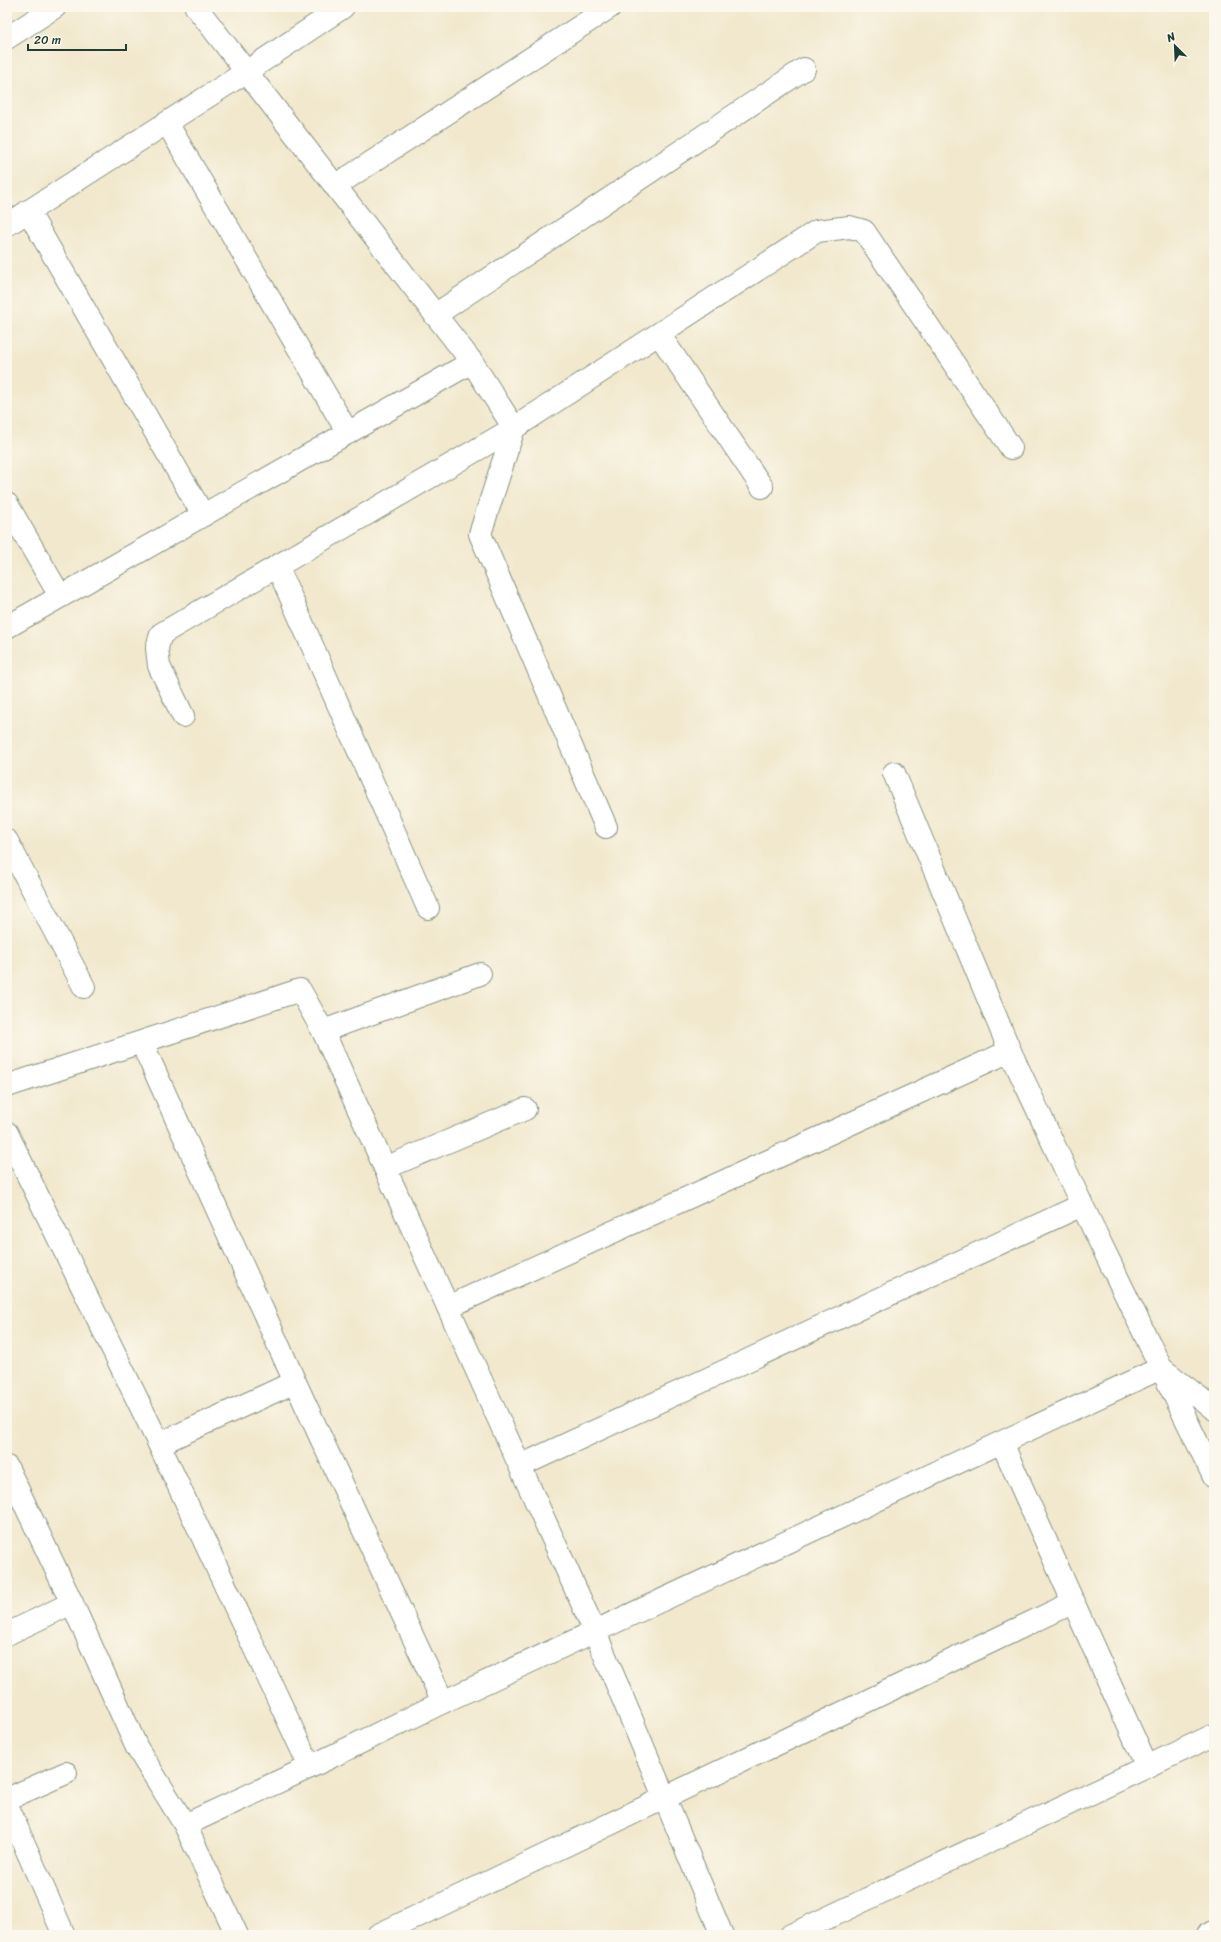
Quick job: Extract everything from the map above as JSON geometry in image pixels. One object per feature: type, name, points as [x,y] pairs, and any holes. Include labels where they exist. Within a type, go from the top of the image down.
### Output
[{"type":"street","points":[[7,38],[55,7]]},
{"type":"street","points":[[196,7],[472,362],[514,428]]},
{"type":"street","points":[[7,224],[246,72],[343,7]]},
{"type":"street","points":[[335,186],[610,7]]},
{"type":"street","points":[[435,315],[804,69]]},
{"type":"street","points":[[167,123],[348,433]]},
{"type":"street","points":[[28,211],[203,515]]},
{"type":"street","points":[[183,716],[159,666],[157,648],[161,634],[514,428],[817,231],[850,227],[864,230],[1011,448]]},
{"type":"street","points":[[659,334],[762,487]]},
{"type":"street","points":[[7,627],[472,362]]},
{"type":"street","points":[[514,428],[480,534],[606,827]]},
{"type":"street","points":[[7,504],[60,596]]},
{"type":"street","points":[[277,566],[428,908]]},
{"type":"street","points":[[894,773],[1010,1051],[1214,1477]]},
{"type":"street","points":[[7,841],[84,987]]},
{"type":"street","points":[[323,1031],[480,974]]},
{"type":"street","points":[[7,1086],[300,990],[323,1031],[595,1632],[722,1935]]},
{"type":"street","points":[[142,1043],[295,1382],[442,1702]]},
{"type":"street","points":[[448,1307],[1010,1051]]},
{"type":"street","points":[[385,1168],[525,1109]]},
{"type":"street","points":[[7,1133],[159,1444],[310,1767]]},
{"type":"street","points":[[520,1466],[1082,1204]]},
{"type":"street","points":[[1161,1368],[1214,1409]]},
{"type":"street","points":[[185,1825],[310,1767],[442,1702],[1161,1368]]},
{"type":"street","points":[[159,1444],[295,1382]]},
{"type":"street","points":[[1002,1443],[1147,1767]]},
{"type":"street","points":[[7,1467],[72,1603],[137,1748],[185,1825],[237,1935]]},
{"type":"street","points":[[378,1935],[1074,1602]]},
{"type":"street","points":[[7,1634],[72,1603]]},
{"type":"street","points":[[791,1935],[1214,1735]]},
{"type":"street","points":[[7,1799],[66,1774]]},
{"type":"street","points":[[7,1805],[64,1935]]},
{"type":"street","points":[[1207,1935],[1214,1932]]}]
